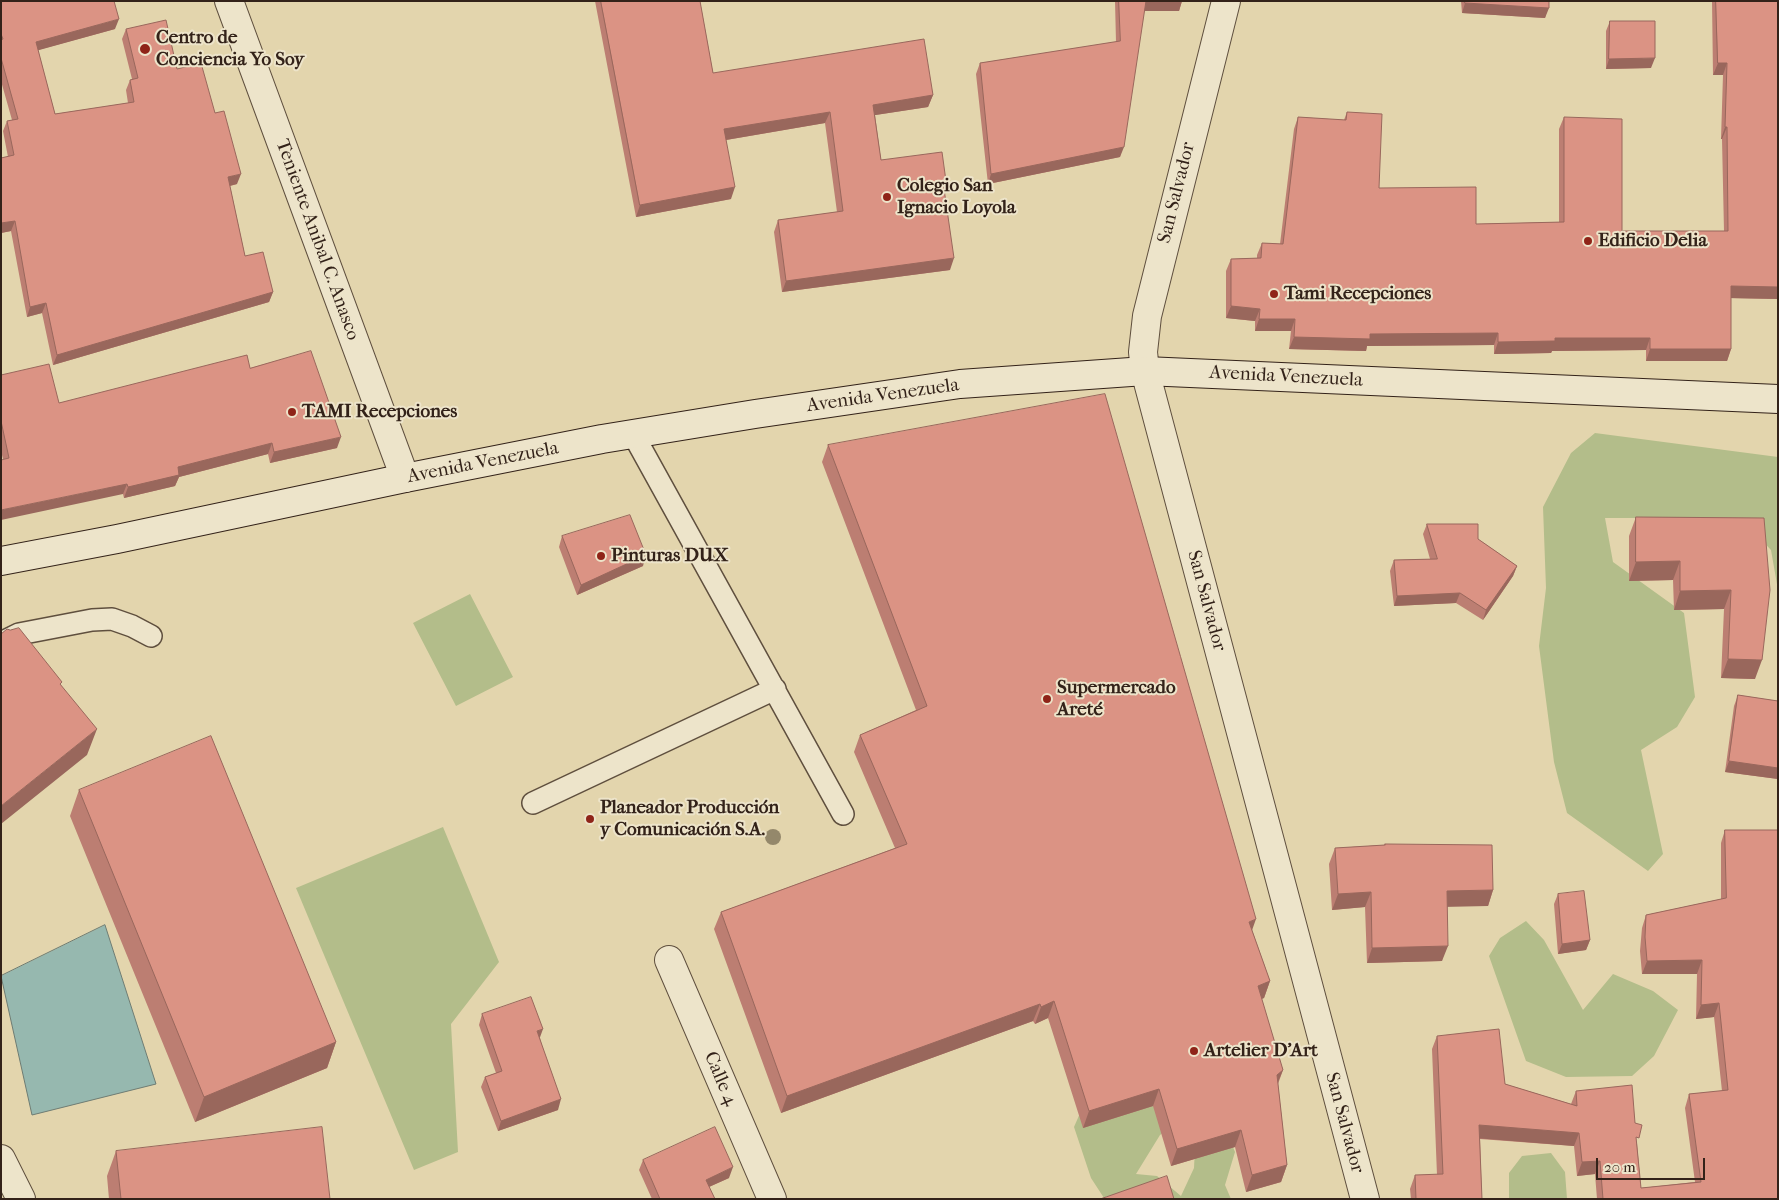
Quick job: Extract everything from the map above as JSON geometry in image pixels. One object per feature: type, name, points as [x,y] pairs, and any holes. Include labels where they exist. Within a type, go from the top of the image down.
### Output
[{"type":"street","name":"Teniente Anibal C. Anasco","points":[[228,1],[405,478]]},
{"type":"street","name":"San Salvador","points":[[1226,1],[1146,316],[1143,352],[1145,370],[1364,1199]]},
{"type":"street","name":"Avenida Venezuela","points":[[1,562],[405,478],[633,434],[960,384],[1145,370],[1778,399]]},
{"type":"street","name":"Calle 4","points":[[669,960],[772,1199]]},
{"type":"street","points":[[1,1158],[20,1199]]},
{"type":"lane","points":[[633,434],[843,814]]},
{"type":"lane","points":[[1,643],[19,634],[92,620],[112,619],[152,636]]},
{"type":"lane","points":[[532,803],[775,689]]},
{"type":"green space","points":[[1595,433],[1778,457],[1778,590],[1771,550],[1741,518],[1605,518],[1613,562],[1684,613],[1695,697],[1677,727],[1641,750],[1663,854],[1648,871],[1567,813],[1554,762],[1539,646],[1546,588],[1543,507],[1571,453]]},
{"type":"green space","points":[[470,594],[513,677],[456,706],[413,623]]},
{"type":"green space","points":[[443,827],[499,962],[451,1024],[458,1152],[414,1170],[296,888]]},
{"type":"green space","points":[[1526,921],[1544,940],[1583,1010],[1613,974],[1653,991],[1678,1010],[1654,1056],[1632,1076],[1566,1077],[1526,1061],[1489,956],[1500,938]]},
{"type":"green space","points":[[1088,1095],[1199,1105],[1160,1135],[1136,1174],[1157,1176],[1181,1196],[1194,1168],[1196,1127],[1227,1133],[1235,1152],[1225,1185],[1231,1199],[1104,1198],[1091,1178],[1074,1127]]},
{"type":"green space","points":[[1551,1153],[1565,1172],[1567,1199],[1509,1199],[1509,1173],[1522,1156]]},
{"type":"water","points":[[105,925],[156,1084],[32,1115],[1,976]]},
{"type":"building","points":[[1,1],[114,1],[119,19],[36,42],[55,114],[134,102],[130,80],[138,78],[126,29],[166,20],[177,69],[201,63],[215,113],[224,111],[241,174],[228,177],[245,256],[263,252],[273,292],[57,355],[46,303],[30,307],[15,221],[1,223],[1,158],[14,155],[7,121],[18,119],[1,58],[1,40],[3,39],[1,34]]},
{"type":"building","points":[[601,1],[700,1],[713,73],[924,39],[933,95],[873,105],[881,160],[942,152],[946,181],[943,182],[954,258],[786,281],[778,220],[843,211],[830,112],[724,129],[735,187],[640,205]]},
{"type":"building","points":[[1119,1],[1146,1],[1124,147],[991,174],[980,63],[1120,41]]},
{"type":"building","points":[[1465,1],[1549,1],[1549,8],[1465,3]]},
{"type":"building","points":[[1716,1],[1778,1],[1778,287],[1731,286],[1731,349],[1650,349],[1650,338],[1555,338],[1555,341],[1498,342],[1498,333],[1370,334],[1370,339],[1294,337],[1295,319],[1259,319],[1260,309],[1231,306],[1231,259],[1261,258],[1262,243],[1283,244],[1298,117],[1346,120],[1347,112],[1382,114],[1379,188],[1476,187],[1476,224],[1564,222],[1564,117],[1622,119],[1622,231],[1728,231],[1727,127],[1725,127],[1727,63],[1718,63]]},
{"type":"building","points":[[1610,21],[1655,21],[1655,58],[1609,59]]},
{"type":"building","points":[[311,351],[341,437],[274,452],[272,443],[178,467],[179,475],[128,487],[127,484],[1,510],[1,460],[9,458],[1,421],[1,375],[49,364],[59,403],[247,355],[250,368]]},
{"type":"building","points":[[1105,394],[1256,919],[1249,922],[1270,981],[1258,986],[1283,1070],[1277,1075],[1287,1165],[1252,1175],[1241,1130],[1177,1149],[1159,1089],[1089,1111],[1054,1001],[1041,1007],[1040,1004],[787,1096],[721,912],[907,844],[860,735],[927,706],[828,445]]},
{"type":"building","name":"Pinturas DUX","points":[[630,515],[646,555],[581,585],[562,536]]},
{"type":"building","points":[[1636,517],[1764,518],[1770,590],[1762,660],[1728,659],[1731,590],[1680,591],[1680,561],[1636,562]]},
{"type":"building","points":[[1427,524],[1478,524],[1478,539],[1517,566],[1486,610],[1460,593],[1397,596],[1394,560],[1437,559]]},
{"type":"building","points":[[19,628],[62,682],[60,684],[97,729],[1,806],[1,634],[7,629]]},
{"type":"building","points":[[1738,695],[1778,701],[1778,768],[1729,761]]},
{"type":"building","points":[[211,736],[336,1042],[204,1097],[79,790]]},
{"type":"building","points":[[1725,830],[1778,830],[1778,1199],[1603,1199],[1600,1161],[1582,1162],[1579,1133],[1479,1125],[1482,1199],[1416,1199],[1415,1175],[1443,1174],[1437,1036],[1499,1029],[1505,1084],[1577,1106],[1576,1091],[1632,1085],[1635,1123],[1642,1125],[1639,1138],[1636,1137],[1641,1188],[1701,1182],[1689,1094],[1728,1090],[1719,1003],[1701,1005],[1702,960],[1647,961],[1646,915],[1726,898]]},
{"type":"building","points":[[1385,844],[1492,845],[1493,890],[1447,891],[1448,946],[1372,948],[1371,892],[1338,894],[1335,848]]},
{"type":"building","points":[[1584,891],[1590,940],[1562,944],[1558,894]]},
{"type":"building","points":[[531,997],[543,1029],[537,1031],[561,1099],[501,1121],[485,1077],[502,1071],[482,1014]]},
{"type":"building","points":[[322,1127],[330,1199],[121,1199],[116,1151]]},
{"type":"building","points":[[715,1127],[733,1167],[706,1180],[715,1199],[660,1199],[643,1160]]},
{"type":"building","points":[[1167,1176],[1174,1199],[1100,1199],[1106,1197]]},
{"type":"place","name":"Centro de Conciencia Yo Soy","points":[[145,49]]},
{"type":"place","name":"Colegio San Ignacio Loyola","points":[[887,197]]},
{"type":"place","name":"Edificio Delia","points":[[1588,241]]},
{"type":"place","name":"Tami Recepciones","points":[[1274,294]]},
{"type":"place","name":"TAMI Recepciones","points":[[292,412]]},
{"type":"place","name":"Pinturas DUX","points":[[601,556]]},
{"type":"place","name":"Supermercado Areté","points":[[1047,699]]},
{"type":"place","name":"Planeador Producción y Comunicación S.A.","points":[[590,819]]},
{"type":"place","name":"Artelier D'Art","points":[[1194,1051]]}]
